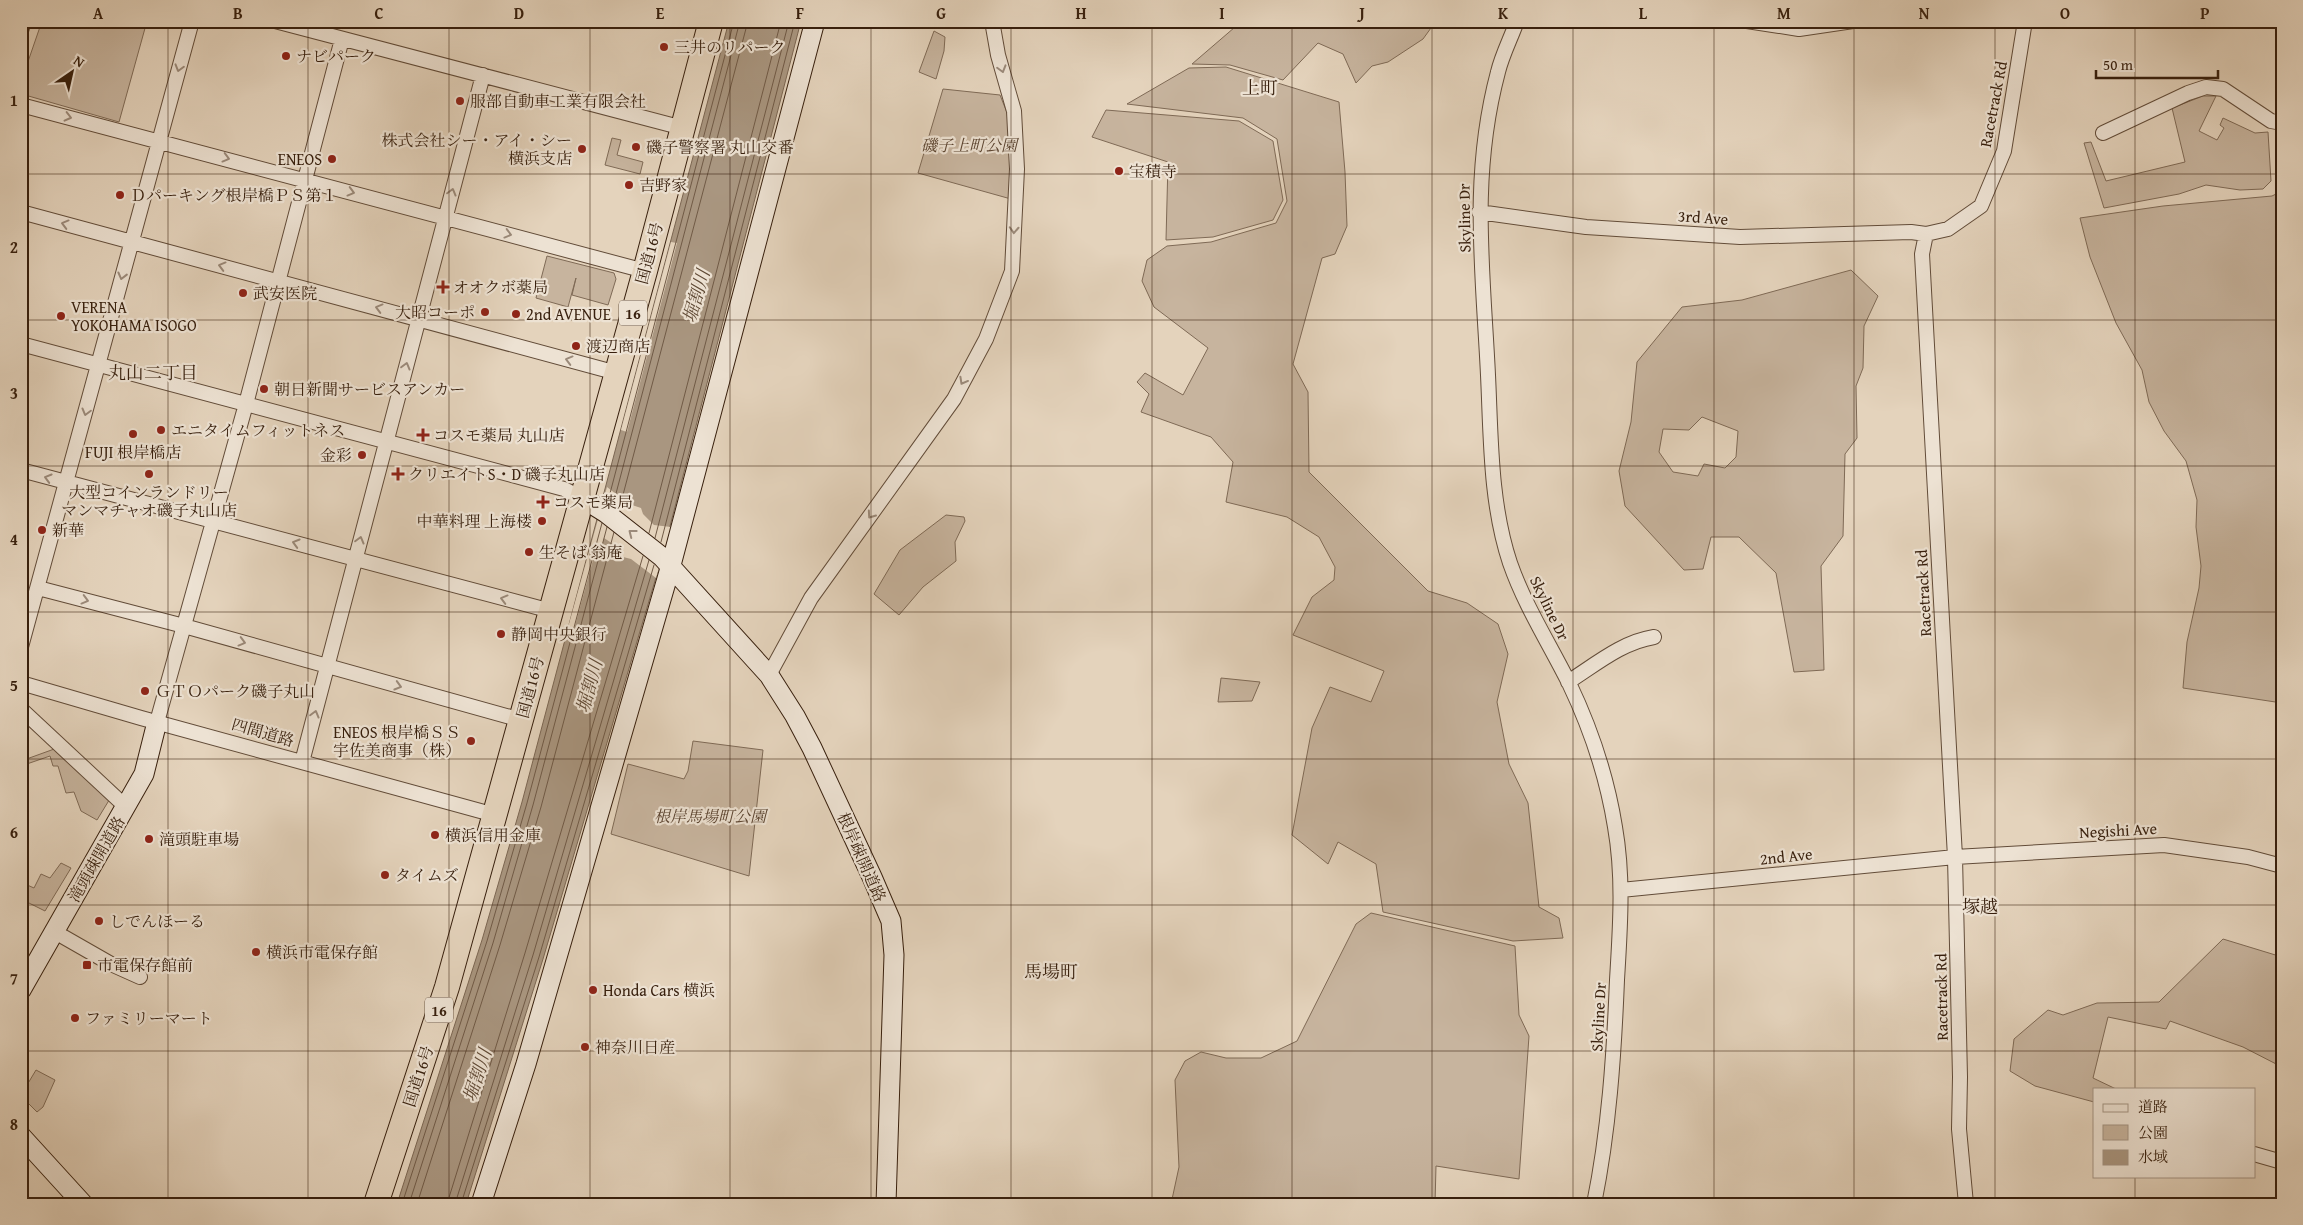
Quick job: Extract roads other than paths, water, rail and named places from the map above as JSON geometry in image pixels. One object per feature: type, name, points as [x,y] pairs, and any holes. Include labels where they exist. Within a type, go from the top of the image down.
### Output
[{"type":"highway","name":"国道16号","points":[[376,1204],[447,987],[551,611],[591,504],[617,373],[711,21]]},
{"type":"street","points":[[21,31],[24,21]]},
{"type":"street","points":[[21,647],[192,21]]},
{"type":"street","points":[[275,21],[683,128]]},
{"type":"street","points":[[481,1204],[526,1064],[815,21]]},
{"type":"street","points":[[769,675],[811,598],[954,399],[986,339],[1012,271],[1017,169],[1014,119],[998,55],[992,21]]},
{"type":"street","name":"Skyline Dr","points":[[1517,21],[1498,69],[1481,161],[1479,212],[1491,455],[1509,560],[1528,608],[1568,682],[1590,730],[1616,828],[1621,890],[1610,1101],[1601,1173],[1594,1204]]},
{"type":"street","points":[[1747,21],[1799,29],[1853,21]]},
{"type":"street","name":"Racetrack Rd","points":[[1966,1204],[1959,1129],[1960,1077],[1954,857],[1922,254],[1926,234],[1948,229],[1981,206],[2004,151],[2025,21]]},
{"type":"street","points":[[158,722],[246,404],[342,39]]},
{"type":"street","points":[[302,762],[483,75]]},
{"type":"street","points":[[2103,133],[2188,93],[2206,87],[2223,89],[2271,121],[2282,123]]},
{"type":"street","points":[[21,105],[645,271]]},
{"type":"street","points":[[21,212],[617,373]]},
{"type":"street","name":"3rd Ave","points":[[1479,212],[1586,227],[1740,237],[1911,232],[1926,234]]},
{"type":"street","points":[[21,344],[564,489],[591,504]]},
{"type":"street","points":[[21,470],[551,611]]},
{"type":"street","name":"根岸疎開道路","points":[[591,504],[666,561],[769,675],[812,748],[891,921],[894,955],[886,1204]]},
{"type":"street","points":[[38,588],[184,626],[521,720]]},
{"type":"street","points":[[1568,682],[1623,647],[1642,639],[1654,637]]},
{"type":"street","name":"四間道路","points":[[21,683],[495,815]]},
{"type":"street","points":[[21,709],[126,807]]},
{"type":"street","name":"滝頭疎開道路","points":[[21,990],[148,766],[158,722]]},
{"type":"street","name":"Negishi Ave","points":[[1954,857],[2164,845],[2248,858],[2282,866]]},
{"type":"street","name":"2nd Ave","points":[[1621,890],[1954,857]]},
{"type":"street","points":[[55,932],[111,964],[140,977]]},
{"type":"street","points":[[21,1136],[83,1204]]},
{"type":"street","points":[[2256,1155],[2282,1162]]},
{"type":"water","name":"堀割川","points":[[729,21],[801,21],[662,557],[543,959],[466,1204],[397,1204],[482,940],[522,802]]},
{"type":"place","name":"三井のリパーク","points":[[664,47]]},
{"type":"place","name":"ナビパーク","points":[[286,56]]},
{"type":"place","name":"服部自動車工業有限会社","points":[[460,101]]},
{"type":"place","name":"磯子警察署 丸山交番","points":[[636,147]]},
{"type":"place","name":"株式会社シー・アイ・シー 横浜支店","points":[[582,149]]},
{"type":"place","name":"ENEOS","points":[[332,159]]},
{"type":"place","name":"宝積寺","points":[[1119,171]]},
{"type":"place","name":"吉野家","points":[[629,185]]},
{"type":"place","name":"Ｄパーキング根岸橋ＰＳ第１","points":[[120,195]]},
{"type":"place","name":"オオクボ薬局","points":[[443,287]]},
{"type":"place","name":"武安医院","points":[[243,293]]},
{"type":"place","name":"大昭コーポ","points":[[485,312]]},
{"type":"place","name":"2nd AVENUE","points":[[516,314]]},
{"type":"place","name":"VERENA YOKOHAMA ISOGO","points":[[61,316]]},
{"type":"place","name":"渡辺商店","points":[[576,346]]},
{"type":"place","name":"朝日新聞サービスアンカー","points":[[264,389]]},
{"type":"place","name":"エニタイムフィットネス","points":[[161,430]]},
{"type":"place","name":"FUJI 根岸橋店","points":[[133,434]]},
{"type":"place","name":"コスモ薬局 丸山店","points":[[423,435]]},
{"type":"place","name":"金彩","points":[[362,455]]},
{"type":"place","name":"大型コインランドリー マンマチャオ磯子丸山店","points":[[149,474]]},
{"type":"place","name":"クリエイトS・D 磯子丸山店","points":[[398,474]]},
{"type":"place","name":"コスモ薬局","points":[[543,502]]},
{"type":"place","name":"中華料理 上海楼","points":[[542,521]]},
{"type":"place","name":"新華","points":[[42,530]]},
{"type":"place","name":"生そば 翁庵","points":[[529,552]]},
{"type":"place","name":"静岡中央銀行","points":[[501,634]]},
{"type":"place","name":"ＧＴＯパーク磯子丸山","points":[[145,691]]},
{"type":"place","name":"ENEOS 根岸橋ＳＳ 宇佐美商事（株）","points":[[471,741]]},
{"type":"place","name":"横浜信用金庫","points":[[435,835]]},
{"type":"place","name":"滝頭駐車場","points":[[149,839]]},
{"type":"place","name":"タイムズ","points":[[385,875]]},
{"type":"place","name":"しでんほーる","points":[[99,921]]},
{"type":"place","name":"横浜市電保存館","points":[[256,952]]},
{"type":"place","name":"市電保存館前","points":[[87,965]]},
{"type":"place","name":"Honda Cars 横浜","points":[[593,990]]},
{"type":"place","name":"ファミリーマート","points":[[75,1018]]},
{"type":"place","name":"神奈川日産","points":[[585,1047]]},
{"type":"district","name":"上町","points":[[1260,87]]},
{"type":"district","name":"丸山二丁目","points":[[153,372]]},
{"type":"district","name":"塚越","points":[[1980,906]]},
{"type":"district","name":"馬場町","points":[[1051,971]]},
{"type":"park label","name":"磯子上町公園","points":[[969,145]]},
{"type":"park label","name":"根岸馬場町公園","points":[[710,816]]}]
